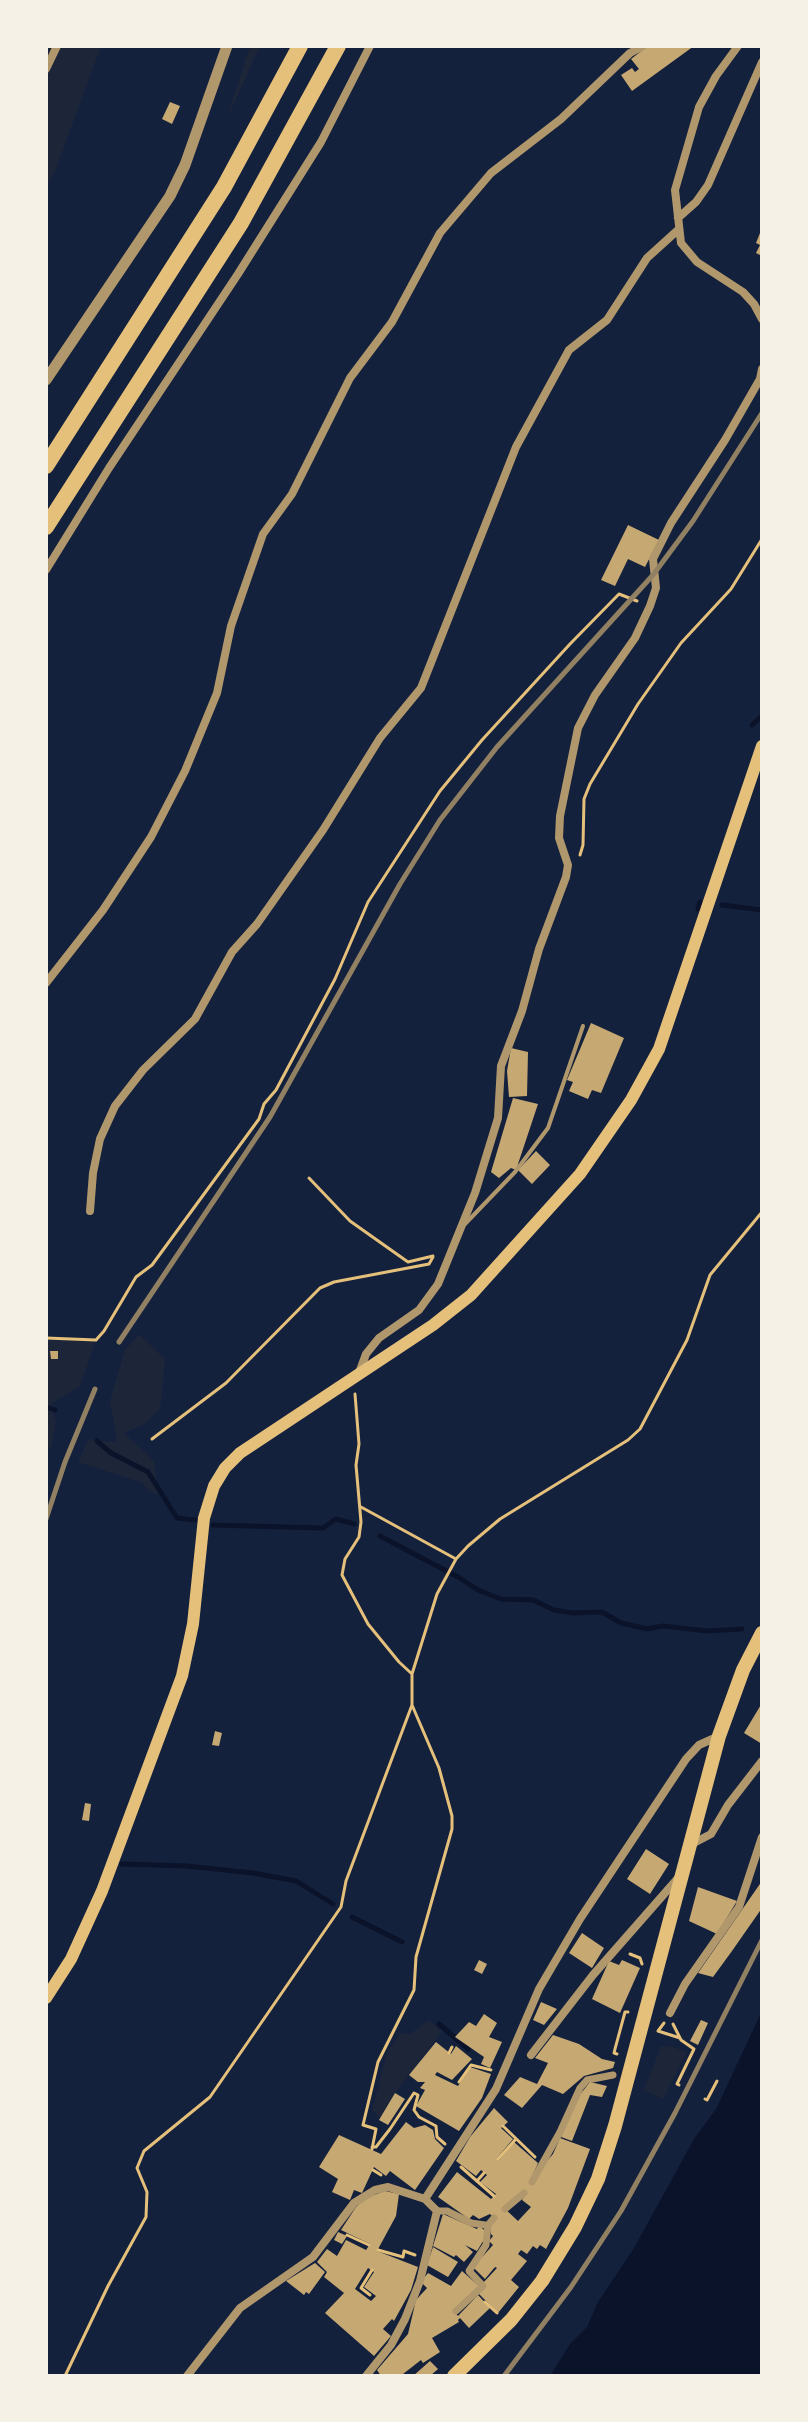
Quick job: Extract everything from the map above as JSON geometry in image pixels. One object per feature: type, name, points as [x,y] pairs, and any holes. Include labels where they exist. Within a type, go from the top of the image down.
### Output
[{"type":"highway","points":[[46,466],[184,252],[248,146],[300,46]]},
{"type":"highway","points":[[46,527],[241,223],[338,46]]},
{"type":"main road","points":[[46,1998],[71,1959],[102,1891],[182,1676],[193,1624],[204,1518],[214,1486],[225,1468],[240,1453],[433,1325],[471,1295],[580,1174],[631,1100],[662,1039],[762,746]]},
{"type":"main road","points":[[454,2376],[511,2320],[542,2281],[593,2190],[615,2126],[719,1736],[743,1670],[762,1633]]},
{"type":"street","points":[[46,69],[57,46]]},
{"type":"street","points":[[46,380],[170,196],[185,165],[227,46]]},
{"type":"street","points":[[46,570],[312,155],[370,46]]},
{"type":"street","points":[[46,983],[103,910],[151,837],[178,785],[217,693],[231,626],[263,534],[292,494],[350,378],[392,322],[440,233],[491,173],[561,119],[630,53],[643,46]]},
{"type":"street","points":[[738,46],[699,107],[675,190],[681,243],[697,262],[743,292],[762,319]]},
{"type":"street","points":[[678,218],[696,202],[708,185],[762,62]]},
{"type":"street","points":[[90,1211],[100,1139],[115,1106],[143,1070],[195,1019],[232,952],[257,924],[323,830],[380,738],[421,688],[516,447],[569,350],[607,320],[647,258],[679,229]]},
{"type":"street","points":[[358,1374],[366,1354],[379,1338],[419,1310],[438,1284],[475,1193],[498,1118],[501,1066],[522,1011],[539,949],[564,885],[568,865],[559,838],[560,816],[578,728],[595,695],[635,638],[650,606],[656,588],[653,559],[671,523],[725,440],[760,379],[762,369]]},
{"type":"street","points":[[425,2199],[496,2089],[539,1989],[580,1919],[686,1759],[699,1745],[719,1736]]},
{"type":"street","points":[[690,1845],[711,1834],[728,1805],[762,1761]]},
{"type":"street","points":[[670,2013],[685,1984],[739,1907],[762,1837]]},
{"type":"street","points":[[531,2055],[593,1975],[682,1874]]},
{"type":"street","points":[[532,2182],[580,2088],[587,2080],[613,2075]]},
{"type":"street","points":[[187,2376],[240,2308],[313,2257],[354,2203],[375,2190],[388,2187],[425,2199],[437,2211],[447,2211],[471,2223],[488,2225]]},
{"type":"street","points":[[506,2207],[524,2193]]},
{"type":"street","points":[[366,2376],[401,2328],[420,2281],[437,2211]]},
{"type":"street","points":[[456,2311],[483,2286],[469,2271],[485,2249],[488,2225],[494,2218]]},
{"type":"lane","points":[[460,1229],[515,1172],[548,1128],[583,1026]]},
{"type":"path","points":[[568,865],[577,860],[581,852],[584,799],[590,784],[638,704],[681,643],[731,589],[762,539]]},
{"type":"path","points":[[46,1338],[96,1340],[136,1277],[152,1265],[259,1119],[264,1104],[276,1090],[335,979],[368,902],[440,791],[521,697],[619,594],[650,606]]},
{"type":"path","points":[[309,1178],[350,1221],[408,1262],[451,1252]]},
{"type":"path","points":[[65,2376],[108,2286],[146,2217],[147,2192],[137,2168],[144,2151],[210,2097],[341,1907],[346,1881],[412,1705],[412,1674],[444,1579],[468,1546],[500,1519],[628,1440],[640,1429],[687,1340],[710,1275],[762,1212]]},
{"type":"path","points":[[152,1439],[226,1383],[320,1288],[334,1282],[429,1264],[436,1253]]},
{"type":"path","points":[[358,1374],[355,1400],[359,1444],[356,1465],[361,1506],[359,1537],[345,1559],[342,1575],[368,1624],[412,1674]]},
{"type":"path","points":[[361,1506],[456,1559]]},
{"type":"path","points":[[412,1705],[439,1768],[452,1816],[452,1829],[424,1923],[416,1957],[413,1994],[378,2062],[363,2125],[376,2129],[372,2148],[390,2129],[414,2093],[417,2097]]},
{"type":"path","points":[[623,1952],[640,1960]]},
{"type":"path","points":[[619,2054],[614,2053],[615,2049],[625,2012],[630,2013]]},
{"type":"path","points":[[670,2013],[680,2038]]},
{"type":"path","points":[[660,2028],[694,2049],[679,2085]]},
{"type":"path","points":[[449,2053],[452,2047]]},
{"type":"path","points":[[459,2082],[472,2064],[496,2072]]},
{"type":"path","points":[[705,2099],[717,2081]]},
{"type":"path","points":[[423,2089],[413,2105],[415,2112],[436,2126],[437,2137],[448,2146]]},
{"type":"path","points":[[503,2126],[544,2163]]},
{"type":"path","points":[[498,2159],[515,2140]]},
{"type":"path","points":[[454,2162],[494,2196]]},
{"type":"path","points":[[373,2170],[381,2175]]},
{"type":"path","points":[[477,2181],[484,2173]]},
{"type":"path","points":[[339,2231],[369,2245]]},
{"type":"path","points":[[381,2250],[403,2257],[404,2251]]},
{"type":"path","points":[[370,2295],[361,2288],[372,2270]]},
{"type":"path","points":[[486,2302],[497,2312],[495,2318]]},
{"type":"shaded area","points":[[46,46],[101,46],[54,174],[46,187]]},
{"type":"shaded area","points":[[252,46],[260,46],[226,121],[248,52]]},
{"type":"shaded area","points":[[139,1334],[165,1359],[160,1409],[143,1425],[124,1433],[154,1461],[158,1497],[140,1482],[78,1462],[88,1440],[117,1442],[110,1401],[125,1350]]},
{"type":"shaded area","points":[[46,1338],[96,1340],[80,1386],[51,1404],[56,1422],[51,1448],[46,1447]]},
{"type":"shaded area","points":[[762,2011],[762,2376],[550,2376],[570,2344],[587,2327],[598,2302],[634,2248],[694,2139],[716,2109]]},
{"type":"shaded area","points":[[429,2020],[442,2032],[395,2093],[380,2119],[372,2110],[387,2053],[400,2033],[410,2034]]},
{"type":"shaded area","points":[[661,2046],[687,2052],[663,2099],[644,2090]]},
{"type":"building","points":[[648,46],[694,46],[632,91],[621,75],[632,68],[635,72],[639,69],[631,59]]},
{"type":"building","points":[[170,102],[180,106],[172,124],[162,119]]},
{"type":"building","points":[[762,228],[762,256],[756,253],[760,245],[756,243]]},
{"type":"building","points":[[628,525],[659,540],[645,567],[628,559],[615,586],[601,580]]},
{"type":"building","points":[[591,1023],[624,1038],[601,1093],[592,1090],[588,1099],[569,1091],[573,1082],[567,1080]]},
{"type":"building","points":[[511,1048],[528,1052],[527,1096],[509,1097],[507,1071]]},
{"type":"building","points":[[513,1098],[538,1104],[516,1170],[511,1168],[499,1178],[491,1172]]},
{"type":"building","points":[[536,1151],[550,1165],[532,1184],[518,1170]]},
{"type":"building","points":[[50,1351],[58,1351],[58,1359],[51,1359]]},
{"type":"building","points":[[762,1703],[762,1744],[744,1733]]},
{"type":"building","points":[[215,1731],[222,1733],[219,1746],[212,1745]]},
{"type":"building","points":[[85,1803],[91,1804],[89,1821],[82,1820]]},
{"type":"building","points":[[646,1849],[669,1864],[650,1894],[627,1879]]},
{"type":"building","points":[[762,1881],[762,1908],[713,1977],[698,1973]]},
{"type":"building","points":[[698,1887],[737,1901],[717,1934],[689,1921]]},
{"type":"building","points":[[582,1933],[604,1948],[592,1968],[569,1953]]},
{"type":"building","points":[[479,1960],[487,1964],[482,1974],[474,1970]]},
{"type":"building","points":[[622,1960],[640,1968],[620,2013],[592,1999],[609,1961],[619,1965]]},
{"type":"building","points":[[541,2002],[557,2009],[544,2025],[533,2020]]},
{"type":"building","points":[[484,2014],[497,2023],[489,2037],[502,2042],[490,2068],[481,2064],[484,2057],[455,2037],[469,2022],[476,2026]]},
{"type":"building","points":[[701,2020],[708,2023],[698,2045],[690,2041]]},
{"type":"building","points":[[553,2035],[579,2044],[602,2059],[615,2062],[613,2068],[584,2076],[563,2094],[542,2085],[522,2108],[504,2095],[520,2077],[537,2084],[548,2063],[535,2058]]},
{"type":"building","points":[[436,2042],[451,2054],[456,2046],[472,2059],[452,2080],[437,2072],[435,2075],[458,2086],[470,2067],[491,2074],[482,2098],[459,2131],[416,2106],[425,2090],[420,2088],[425,2082],[418,2082],[409,2075]]},
{"type":"building","points":[[590,2082],[607,2086],[602,2097],[590,2095],[572,2141],[561,2137],[578,2097]]},
{"type":"building","points":[[395,2093],[405,2099],[388,2125],[379,2120]]},
{"type":"building","points":[[494,2108],[508,2122],[501,2128],[513,2139],[497,2158],[499,2160],[514,2142],[538,2163],[530,2181],[553,2154],[560,2138],[590,2149],[568,2208],[546,2249],[540,2245],[537,2249],[533,2246],[527,2254],[521,2250],[518,2254],[527,2261],[511,2280],[519,2287],[498,2313],[479,2294],[483,2283],[497,2268],[485,2279],[473,2267],[493,2245],[489,2241],[493,2236],[491,2226],[495,2219],[490,2214],[479,2219],[473,2215],[469,2219],[438,2197],[457,2172],[491,2199],[496,2194],[480,2182],[487,2175],[481,2170],[476,2176],[456,2161],[470,2137]],"holes":[[[526,2194],[522,2200],[531,2207],[518,2221],[503,2207]]]},
{"type":"building","points":[[406,2122],[414,2128],[425,2125],[433,2130],[435,2139],[444,2148],[415,2190],[390,2171],[386,2176],[374,2167],[362,2193],[354,2190],[350,2200],[332,2192],[338,2179],[319,2167],[339,2135],[381,2154]]},
{"type":"building","points":[[385,2191],[399,2194],[396,2216],[377,2251],[418,2267],[411,2290],[394,2321],[392,2319],[383,2329],[391,2336],[374,2356],[325,2313],[344,2293],[324,2277],[327,2272],[317,2262],[327,2249],[337,2256],[346,2240],[366,2250],[370,2244],[341,2230],[366,2198]],"holes":[[[368,2268],[374,2272],[364,2287],[376,2296],[371,2301],[355,2289]]]},
{"type":"building","points":[[443,2214],[477,2229],[479,2226],[488,2233],[477,2251],[465,2245],[473,2252],[464,2262],[456,2255],[454,2257],[433,2246]]},
{"type":"building","points":[[338,2232],[347,2236],[342,2244],[334,2240]]},
{"type":"building","points":[[433,2247],[458,2262],[448,2277],[427,2265]]},
{"type":"building","points":[[315,2263],[325,2272],[309,2294],[306,2292],[304,2295],[286,2281]]},
{"type":"building","points":[[462,2271],[479,2286],[453,2310],[458,2316],[478,2295],[490,2308],[469,2328],[460,2318],[459,2322],[432,2338],[440,2352],[423,2363],[421,2360],[404,2376],[381,2376],[377,2370],[408,2334],[416,2300],[427,2288],[421,2282],[428,2273],[451,2286]]},
{"type":"building","points":[[430,2361],[438,2369],[430,2376],[413,2376]]},
{"type":"waterway","points":[[752,725],[762,716]]},
{"type":"waterway","points":[[698,909],[700,902]]},
{"type":"waterway","points":[[722,905],[762,910]]},
{"type":"waterway","points":[[46,1407],[55,1410]]},
{"type":"waterway","points":[[97,1441],[111,1453],[148,1472],[177,1518],[195,1520]]},
{"type":"waterway","points":[[213,1525],[323,1528],[336,1519],[354,1524]]},
{"type":"waterway","points":[[380,1536],[478,1590],[501,1599],[533,1600],[554,1610],[573,1613],[602,1612],[621,1623],[647,1629],[663,1626],[707,1631],[742,1629]]},
{"type":"waterway","points":[[122,1864],[187,1866],[296,1881],[333,1904]]},
{"type":"waterway","points":[[352,1917],[402,1942]]},
{"type":"waterway","points":[[439,2024],[468,2049]]},
{"type":"railway","points":[[119,1342],[270,1117],[400,884],[440,820],[497,747],[653,575],[693,521],[762,413]]},
{"type":"railway","points":[[46,1519],[95,1389]]},
{"type":"railway","points":[[504,2376],[571,2287],[621,2211],[675,2113],[762,1940]]}]
